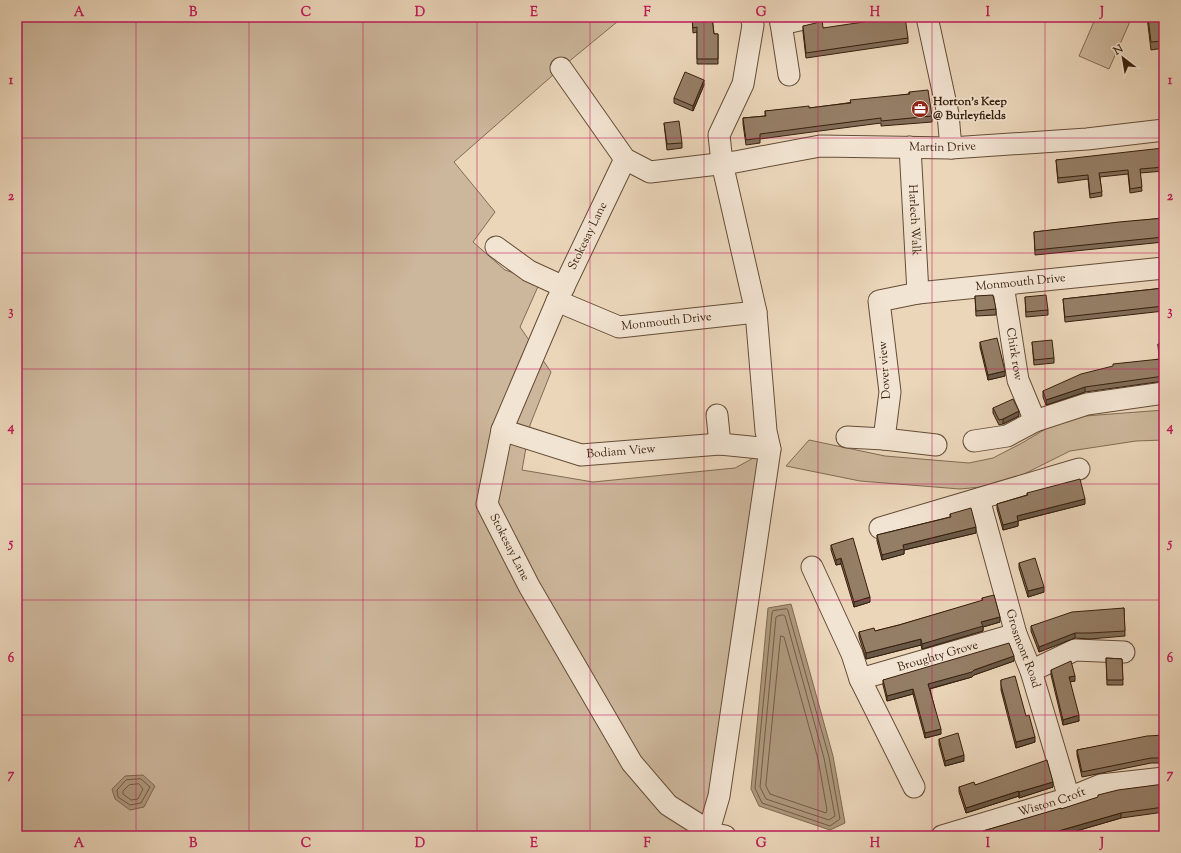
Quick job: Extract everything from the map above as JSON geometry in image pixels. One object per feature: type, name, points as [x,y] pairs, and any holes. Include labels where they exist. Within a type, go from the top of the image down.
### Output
[{"type":"street","points":[[712,834],[712,820],[719,796],[770,449],[766,431],[756,312],[722,163],[719,135],[743,84],[752,17]]},
{"type":"street","points":[[789,75],[781,21],[813,17]]},
{"type":"street","points":[[927,17],[948,114],[951,148]]},
{"type":"street","points":[[561,68],[625,159]]},
{"type":"street","name":"Martin Drive","points":[[625,159],[650,172],[722,163],[820,146],[951,148],[1087,139],[1164,130]]},
{"type":"street","name":"Harlech Walk","points":[[910,147],[918,294]]},
{"type":"street","name":"Stokesay Lane","points":[[625,159],[560,294],[502,430],[487,504],[529,586],[632,764],[668,805],[712,834]]},
{"type":"street","name":"Monmouth Drive","points":[[496,247],[560,294],[619,327],[756,312]]},
{"type":"street","name":"Monmouth Drive","points":[[879,301],[918,294],[1164,268]]},
{"type":"street","name":"Chirk row","points":[[1003,285],[1018,380],[1035,421]]},
{"type":"street","name":"Dover view","points":[[879,301],[890,392],[884,439]]},
{"type":"street","points":[[974,441],[1007,436],[1035,421],[1087,404],[1164,393]]},
{"type":"street","points":[[717,415],[720,444]]},
{"type":"street","name":"Bodiam View","points":[[502,430],[581,454],[720,444],[770,449]]},
{"type":"street","points":[[847,437],[884,439],[936,445]]},
{"type":"street","points":[[880,528],[1079,469]]},
{"type":"street","name":"Grosmont Road","points":[[979,499],[1016,634],[1031,671],[1069,798]]},
{"type":"street","points":[[812,567],[852,654],[862,680],[914,787]]},
{"type":"street","name":"Broughty Grove","points":[[862,680],[1016,634]]},
{"type":"street","points":[[1031,671],[1074,650],[1124,652]]},
{"type":"street","name":"Wiston Croft","points":[[942,836],[1069,798],[1101,785],[1164,778]]},
{"type":"shaded area","points":[[17,17],[623,17],[561,68],[454,162],[495,212],[473,242],[505,270],[540,282],[520,327],[551,372],[530,425],[522,470],[593,482],[735,468],[770,449],[703,836],[17,836]]},
{"type":"shaded area","points":[[1096,17],[1132,17],[1109,69],[1079,56]]},
{"type":"shaded area","points":[[1164,410],[1164,440],[1136,441],[1070,451],[1024,474],[991,486],[960,489],[860,481],[786,466],[809,440],[885,456],[969,463],[993,458],[1054,424],[1085,416]]},
{"type":"water","points":[[791,604],[833,756],[845,823],[830,830],[759,806],[751,789],[768,608]]},
{"type":"water","points":[[143,775],[155,786],[144,807],[130,810],[115,799],[112,789],[125,776]]},
{"type":"building","points":[[692,17],[712,17],[714,34],[718,34],[718,59],[697,59],[697,27],[693,28]]},
{"type":"building","points":[[905,17],[908,38],[806,53],[803,26],[816,23],[822,19],[823,28]]},
{"type":"building","points":[[1148,17],[1164,17],[1164,41],[1151,42]]},
{"type":"building","points":[[685,72],[704,80],[693,106],[674,98]]},
{"type":"building","points":[[928,90],[932,116],[881,121],[881,118],[760,134],[760,138],[746,140],[743,118],[766,116],[765,111],[851,103],[850,100],[910,94],[909,92]]},
{"type":"building","points":[[679,121],[682,143],[667,144],[664,123]]},
{"type":"building","points":[[1163,148],[1164,167],[1140,169],[1142,187],[1130,189],[1128,170],[1099,173],[1102,192],[1090,194],[1088,175],[1058,178],[1056,160]]},
{"type":"building","points":[[1164,218],[1164,237],[1035,250],[1034,232]]},
{"type":"building","points":[[1164,288],[1164,306],[1065,317],[1063,299]]},
{"type":"building","points":[[993,295],[996,309],[976,311],[975,296]]},
{"type":"building","points":[[1046,295],[1048,310],[1026,312],[1025,297]]},
{"type":"building","points":[[997,338],[1005,371],[988,375],[980,342]]},
{"type":"building","points":[[1052,340],[1054,358],[1034,360],[1032,342]]},
{"type":"building","points":[[1164,343],[1164,376],[1085,387],[1046,400],[1043,391],[1081,374],[1113,366],[1113,364],[1160,359],[1158,344]]},
{"type":"building","points":[[1013,399],[1019,411],[999,420],[993,408]]},
{"type":"building","points":[[1080,479],[1085,499],[1017,516],[1018,521],[1003,525],[997,504],[1028,495],[1027,493]]},
{"type":"building","points":[[971,508],[976,527],[903,545],[904,549],[882,555],[877,535],[951,517],[950,514]]},
{"type":"building","points":[[853,538],[870,597],[854,602],[841,558],[836,560],[831,545]]},
{"type":"building","points":[[1035,558],[1044,587],[1028,591],[1019,563]]},
{"type":"building","points":[[994,595],[1000,617],[981,622],[983,626],[922,644],[921,639],[866,653],[859,632],[874,628],[875,631],[899,625],[983,600],[982,598]]},
{"type":"building","points":[[1124,608],[1125,631],[1075,633],[1039,647],[1031,626],[1072,612]]},
{"type":"building","points":[[1009,643],[1014,656],[972,672],[928,684],[941,729],[925,733],[913,689],[887,696],[883,680]]},
{"type":"building","points":[[1106,658],[1122,659],[1123,680],[1107,680]]},
{"type":"building","points":[[1071,661],[1075,676],[1069,677],[1079,715],[1063,720],[1051,670]]},
{"type":"building","points":[[1015,676],[1026,716],[1029,715],[1035,737],[1016,742],[1001,685],[1001,680]]},
{"type":"building","points":[[958,733],[964,755],[945,761],[939,739]]},
{"type":"building","points":[[1164,735],[1164,758],[1151,758],[1082,772],[1077,750],[1147,736]]},
{"type":"building","points":[[1047,760],[1053,782],[966,808],[959,787],[974,782],[975,785]]},
{"type":"building","points":[[1164,784],[1164,807],[1121,813],[1041,836],[984,836],[983,831],[1061,809],[1098,797],[1098,795],[1118,790]]},
{"type":"place","name":"Horton's Keep @ Burleyfields","points":[[920,109]]}]
